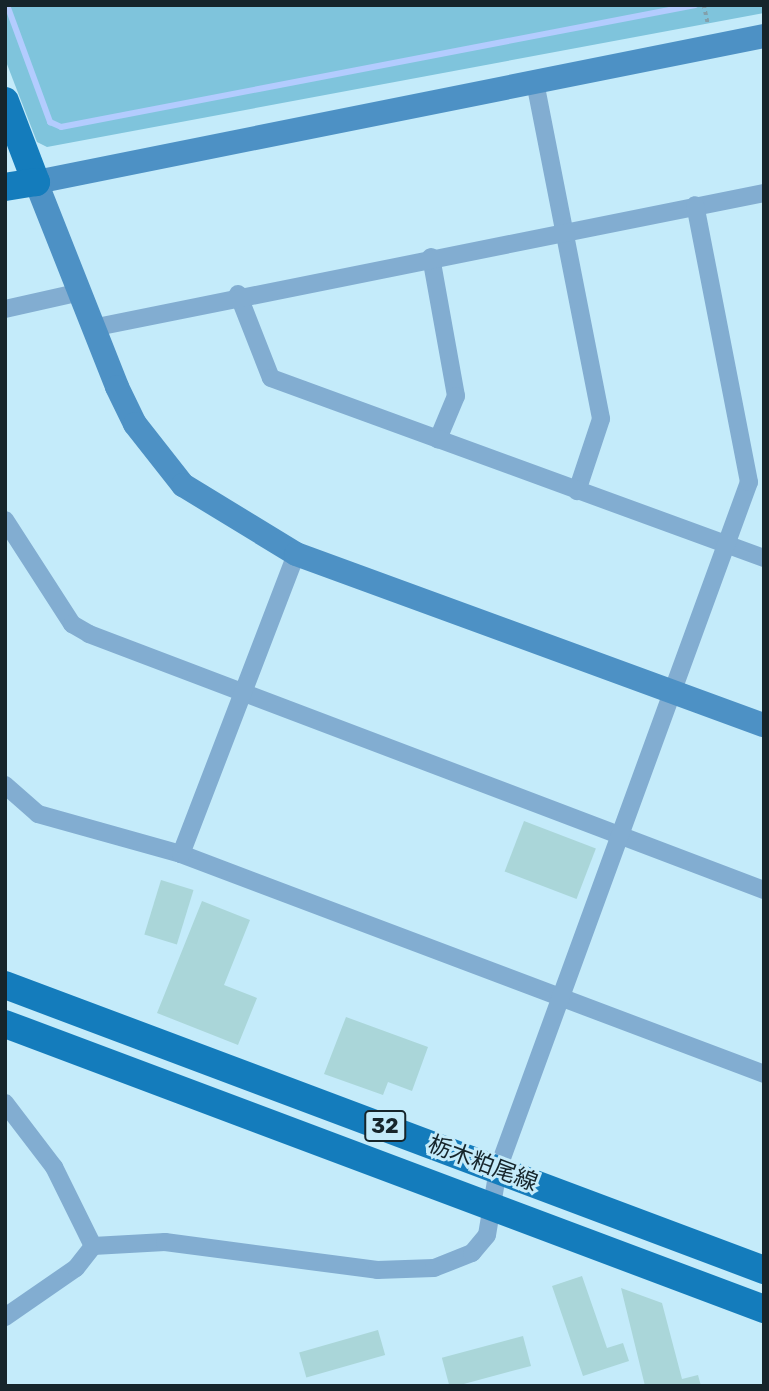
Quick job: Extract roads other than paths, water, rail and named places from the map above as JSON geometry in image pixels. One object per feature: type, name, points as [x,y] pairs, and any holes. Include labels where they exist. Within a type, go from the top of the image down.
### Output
[{"type":"main road","points":[[5,102],[36,182],[5,187]]},
{"type":"main road","name":"栃木粕尾線","points":[[5,985],[764,1270]]},
{"type":"main road","name":"栃木粕尾線","points":[[5,1024],[492,1204],[764,1309]]},
{"type":"street","points":[[764,36],[36,182],[76,293],[135,424],[183,485],[296,554],[675,690],[764,725]]},
{"type":"street","points":[[535,82],[562,232],[601,419],[577,491]]},
{"type":"street","points":[[92,328],[238,294],[764,193]]},
{"type":"street","points":[[5,1317],[76,1268],[93,1246],[165,1242],[377,1270],[434,1268],[472,1253],[487,1235],[498,1169],[750,482],[695,205]]},
{"type":"street","points":[[431,257],[456,396],[438,439]]},
{"type":"street","points":[[5,309],[76,293]]},
{"type":"street","points":[[238,294],[271,378],[764,558]]},
{"type":"street","points":[[5,520],[72,625],[243,694],[764,890]]},
{"type":"street","points":[[181,854],[296,554]]},
{"type":"street","points":[[9,796],[38,814],[181,854],[764,1074]]},
{"type":"street","points":[[5,1104],[54,1167],[93,1246]]},
{"type":"waterway","points":[[7,5],[50,122],[61,127],[695,5]]}]
